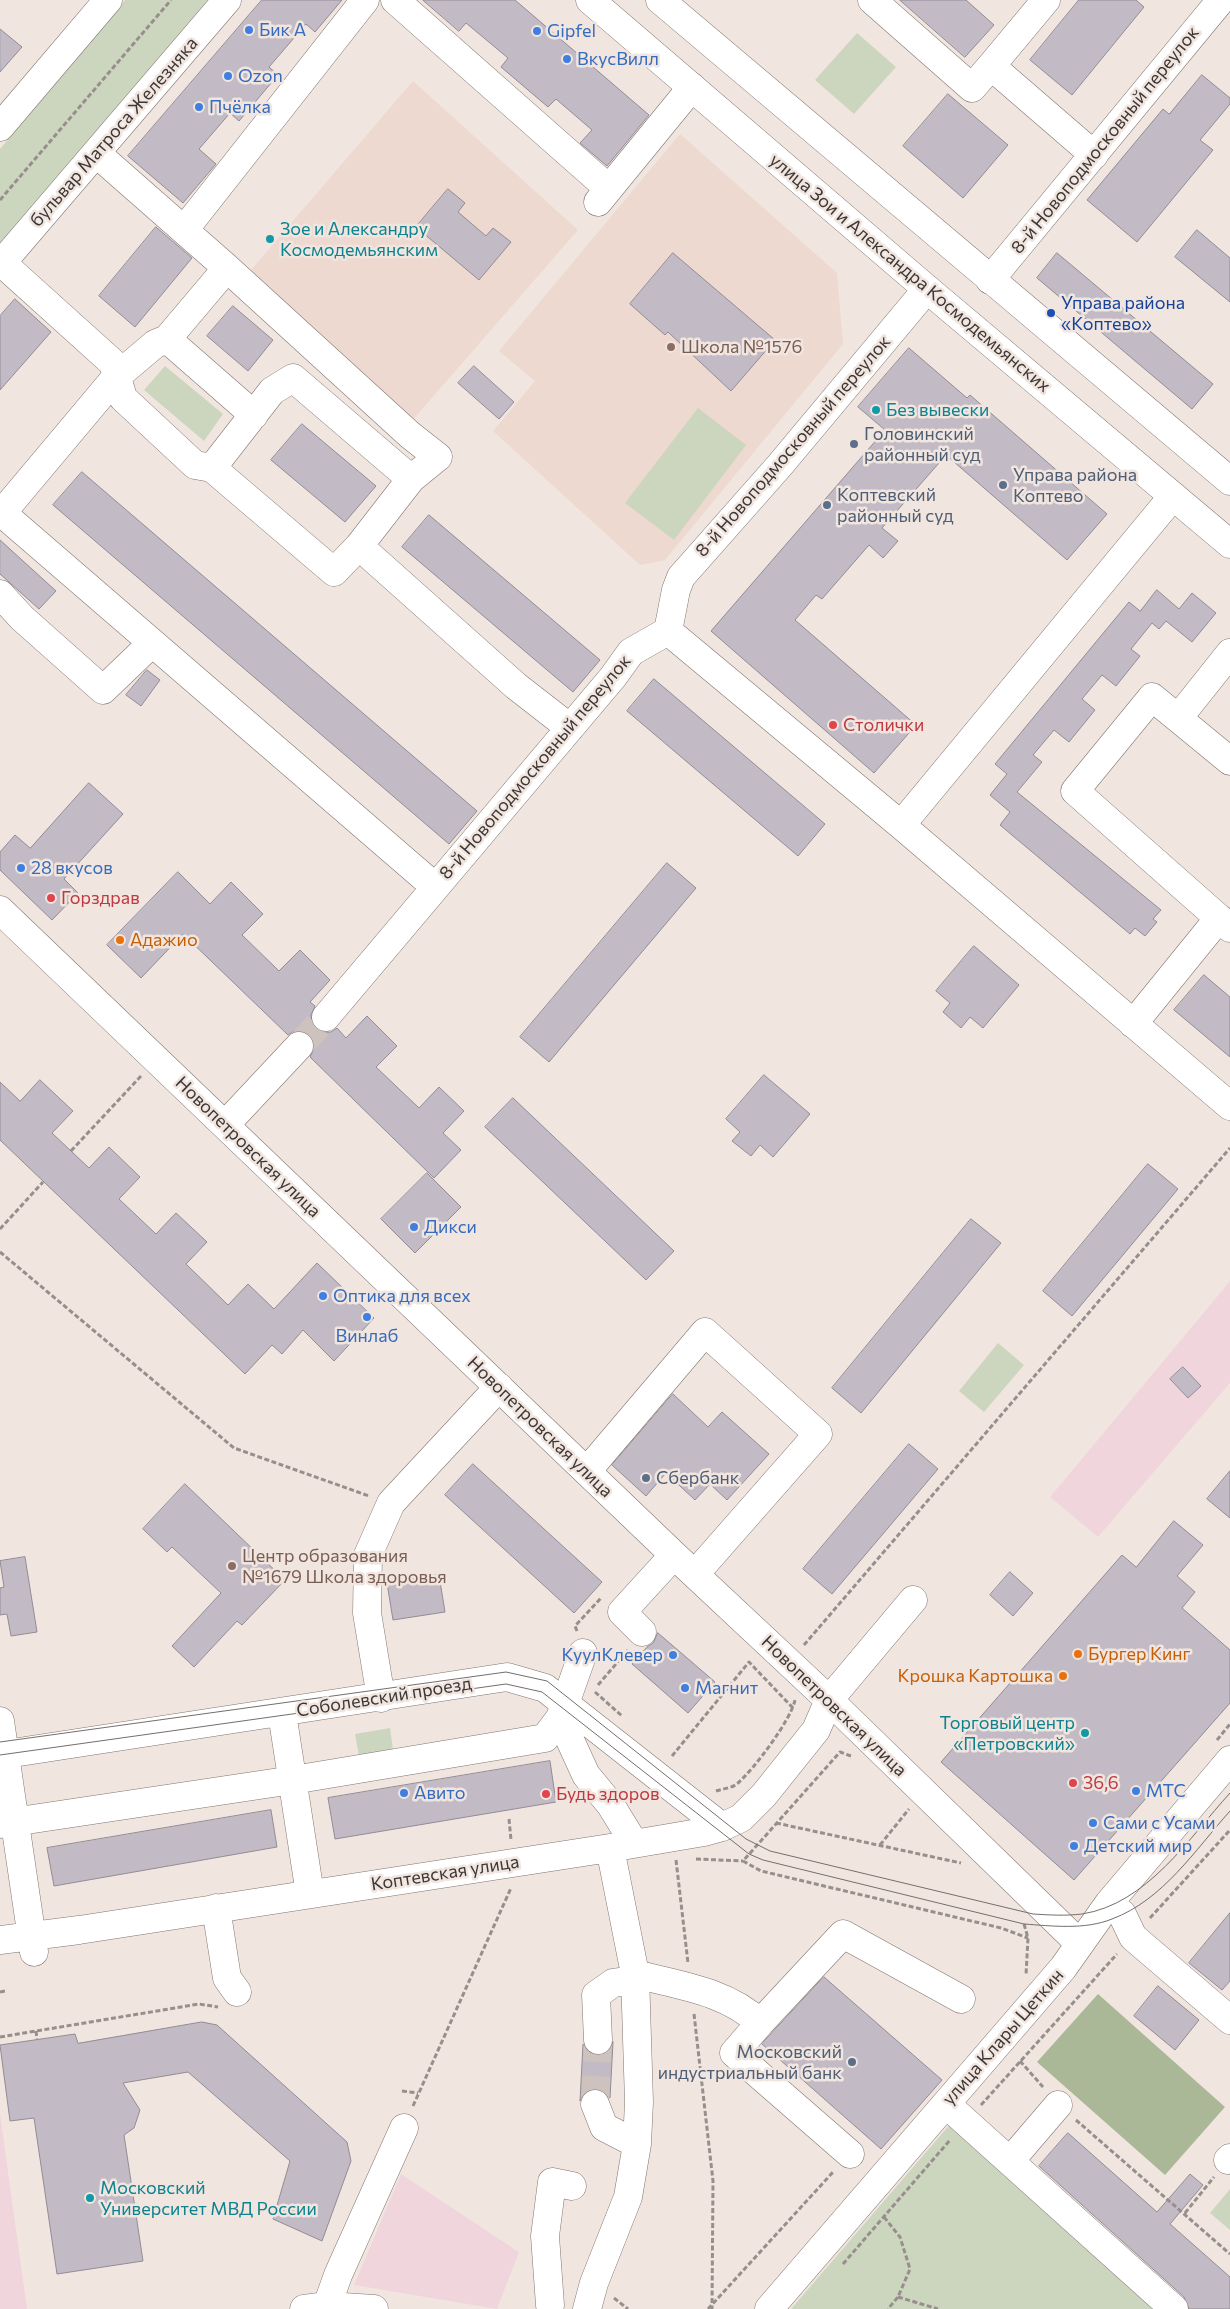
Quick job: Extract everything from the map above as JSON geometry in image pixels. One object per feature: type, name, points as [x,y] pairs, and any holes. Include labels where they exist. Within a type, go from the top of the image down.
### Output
[{"type":"street","points":[[0,127],[108,0]]},
{"type":"street","name":"бульвар Матроса Железняка","points":[[1,264],[227,0]]},
{"type":"street","points":[[184,230],[365,0]]},
{"type":"street","points":[[395,0],[602,196],[692,87]]},
{"type":"street","name":"улица Зои и Александра Космодемьянских","points":[[590,0],[927,289],[1230,544]]},
{"type":"street","points":[[660,0],[1230,481]]},
{"type":"street","points":[[872,0],[972,88],[1046,0]]},
{"type":"street","name":"8-й Новоподмосковный переулок","points":[[990,280],[1094,155],[1222,7]]},
{"type":"street","points":[[991,66],[1094,155]]},
{"type":"street","points":[[1,264],[113,363],[123,398],[195,465],[212,468],[334,572],[359,546],[411,479],[438,457],[410,435],[227,268],[96,153]]},
{"type":"street","points":[[227,268],[167,339],[155,344],[116,377],[1,514],[434,886]]},
{"type":"street","name":"8-й Новоподмосковный переулок","points":[[326,1017],[434,886],[570,728],[631,652],[668,631],[676,590],[682,577],[780,465],[927,289]]},
{"type":"street","points":[[167,339],[254,415]]},
{"type":"street","points":[[212,468],[272,392],[293,378],[411,479]]},
{"type":"street","points":[[901,825],[1174,496]]},
{"type":"street","points":[[359,546],[516,686],[570,728]]},
{"type":"street","points":[[0,594],[22,618],[103,690],[152,643]]},
{"type":"street","points":[[668,631],[901,825],[1230,1106]]},
{"type":"street","points":[[1179,717],[1230,654]]},
{"type":"street","points":[[1134,1024],[1224,923],[1075,791],[1152,697],[1230,760]]},
{"type":"street","name":"Новопетровская улица","points":[[0,910],[674,1555],[800,1673],[1080,1944]]},
{"type":"street","points":[[225,1125],[299,1046]]},
{"type":"street","points":[[587,1471],[705,1332],[818,1434],[695,1574]]},
{"type":"street","points":[[381,1698],[367,1613],[368,1555],[391,1503],[499,1387]]},
{"type":"street","points":[[642,1632],[622,1612],[674,1555]]},
{"type":"street","name":"Коптевская улица","points":[[0,1940],[32,1945],[79,1930],[622,1846],[704,1832],[722,1827],[740,1818],[764,1795],[816,1730],[828,1700],[913,1600]]},
{"type":"street","points":[[7,1823],[293,1780],[545,1738],[563,1711],[583,1652]]},
{"type":"street","name":"Соболевский проезд","points":[[3,1754],[381,1698],[507,1677],[545,1688],[563,1711],[722,1827]]},
{"type":"street","points":[[563,1711],[586,1775],[610,1804],[622,1846],[636,1977],[639,2102],[637,2144],[628,2197],[594,2283],[587,2309]]},
{"type":"street","points":[[282,1713],[310,1894]]},
{"type":"street","points":[[0,1721],[7,1823],[32,1945]]},
{"type":"street","name":"улица Клары Цеткин","points":[[769,2309],[1063,1968],[1109,1903],[1230,1760]]},
{"type":"street","points":[[1109,1903],[1122,1914],[1133,1937],[1230,2020]]},
{"type":"street","points":[[216,1908],[230,2000]]},
{"type":"street","points":[[850,2154],[734,2053],[843,1934],[961,1999]]},
{"type":"street","points":[[598,2040],[596,1995],[613,1982],[636,1977],[691,1986],[747,2011],[760,2023]]},
{"type":"street","points":[[595,2104],[604,2127],[637,2144]]},
{"type":"street","points":[[946,2104],[1174,2309]]},
{"type":"street","points":[[1010,2161],[1058,2105]]},
{"type":"street","points":[[315,2308],[338,2275],[404,2128]]},
{"type":"street","points":[[550,2305],[545,2236],[552,2182],[572,2186]]},
{"type":"street","points":[[315,2308],[374,2309]]},
{"type":"path","points":[[0,200],[171,0]]},
{"type":"path","points":[[71,1152],[156,1059]]},
{"type":"path","points":[[713,1792],[736,1785],[784,1726],[794,1709],[800,1673],[811,1661],[799,1651],[1230,1148]]},
{"type":"path","points":[[0,1229],[44,1182]]},
{"type":"path","points":[[0,1252],[234,1448],[391,1503]]},
{"type":"path","points":[[624,1717],[594,1691],[642,1632]]},
{"type":"path","points":[[672,1756],[748,1662],[794,1709]]},
{"type":"path","points":[[665,1751],[679,1763]]},
{"type":"path","points":[[743,1861],[840,1752],[857,1758]]},
{"type":"path","points":[[880,1845],[912,1806]]},
{"type":"path","points":[[776,1823],[965,1864]]},
{"type":"path","points":[[841,2266],[1020,2061],[1230,1830]]},
{"type":"path","points":[[686,1859],[676,1859],[713,2181],[710,2308]]},
{"type":"path","points":[[695,1859],[743,1861],[761,1872],[1001,1928],[1028,1938]]},
{"type":"path","points":[[404,2128],[514,1881]]},
{"type":"path","points":[[1020,1917],[1028,1938],[1024,1984]]},
{"type":"path","points":[[0,1992],[5,1992]]},
{"type":"path","points":[[0,2037],[230,2000]]},
{"type":"path","points":[[36,2031],[37,2039]]},
{"type":"path","points":[[1020,2061],[1058,2105],[1185,2213],[1230,2254]]},
{"type":"path","points":[[402,2091],[418,2093]]},
{"type":"path","points":[[710,2308],[850,2154]]},
{"type":"path","points":[[1185,2213],[1229,2159]]},
{"type":"path","points":[[884,2216],[900,2237],[910,2269],[898,2298],[888,2309]]},
{"type":"path","points":[[898,2298],[938,2309]]},
{"type":"path","points":[[893,2305],[898,2309]]},
{"type":"shaded area","points":[[413,81],[578,230],[410,423],[245,277]]},
{"type":"shaded area","name":"Школа №1576","points":[[680,134],[837,273],[843,344],[665,560],[640,565],[493,431],[535,381],[499,351]]},
{"type":"shaded area","points":[[1230,1281],[1230,1383],[1098,1537],[1050,1497]]},
{"type":"shaded area","points":[[0,2114],[27,2309],[0,2309]]},
{"type":"shaded area","points":[[401,2174],[519,2252],[497,2309],[354,2285]]},
{"type":"green space","points":[[125,0],[211,0],[0,249],[0,149]]},
{"type":"green space","points":[[857,33],[896,67],[854,114],[815,80]]},
{"type":"green space","points":[[165,366],[223,414],[204,441],[144,390]]},
{"type":"green space","points":[[698,408],[746,445],[674,540],[625,503]]},
{"type":"green space","points":[[998,1343],[1024,1365],[984,1412],[959,1391]]},
{"type":"green space","points":[[390,1728],[393,1750],[359,1756],[355,1734]]},
{"type":"green space","points":[[1098,1994],[1225,2107],[1165,2175],[1037,2062]]},
{"type":"green space","points":[[952,2122],[1162,2309],[791,2309]]},
{"type":"green space","points":[[1230,2189],[1230,2230],[1210,2213]]},
{"type":"building","points":[[262,0],[342,0],[315,32],[306,24],[269,67],[278,75],[239,121],[230,113],[199,149],[216,164],[183,203],[128,156]]},
{"type":"building","points":[[423,0],[515,0],[649,115],[607,166],[580,143],[592,130],[556,99],[548,107],[501,67],[508,58],[466,23],[459,31]]},
{"type":"building","points":[[900,0],[966,0],[994,25],[965,57]]},
{"type":"building","points":[[1079,0],[1136,0],[1144,7],[1072,95],[1030,60]]},
{"type":"building","points":[[0,29],[22,47],[0,72]]},
{"type":"building","points":[[1202,75],[1230,98],[1230,104],[1200,140],[1213,150],[1137,242],[1087,200],[1163,109],[1169,114]]},
{"type":"building","points":[[948,94],[1008,145],[963,198],[903,146]]},
{"type":"building","points":[[448,189],[465,203],[458,212],[486,236],[493,228],[511,242],[479,280],[416,227]]},
{"type":"building","points":[[156,227],[192,258],[135,327],[99,296]]},
{"type":"building","points":[[1197,230],[1230,258],[1230,302],[1175,257]]},
{"type":"building","points":[[673,253],[775,340],[731,391],[668,332],[665,335],[630,304]]},
{"type":"building","points":[[1057,253],[1213,384],[1192,409],[1037,278]]},
{"type":"building","points":[[15,299],[51,332],[0,390],[0,316]]},
{"type":"building","points":[[233,306],[273,340],[248,371],[207,336]]},
{"type":"building","points":[[909,348],[967,398],[970,395],[1107,514],[1067,560],[946,455],[882,528],[898,541],[883,558],[869,545],[822,599],[816,595],[795,620],[916,725],[874,773],[711,631],[885,430],[858,407]]},
{"type":"building","points":[[474,366],[514,402],[499,419],[458,383]]},
{"type":"building","points":[[302,424],[376,486],[345,522],[271,460]]},
{"type":"building","points":[[82,472],[477,811],[449,844],[53,505]]},
{"type":"building","points":[[429,515],[600,660],[573,692],[402,547]]},
{"type":"building","points":[[0,540],[56,591],[39,609],[0,574]]},
{"type":"building","points":[[1157,590],[1179,609],[1192,593],[1216,613],[1192,642],[1166,621],[1159,629],[1152,623],[1131,649],[1140,656],[1116,686],[1102,675],[1082,699],[1095,710],[1069,742],[1054,730],[1033,755],[1042,762],[1017,792],[1161,910],[1153,919],[1157,922],[1145,936],[1135,928],[1130,934],[1000,825],[1010,812],[990,795],[1007,774],[995,764],[1129,602],[1140,611]]},
{"type":"building","points":[[147,670],[160,680],[141,706],[126,695]]},
{"type":"building","points":[[654,679],[825,824],[798,856],[627,711]]},
{"type":"building","points":[[89,783],[123,814],[64,879],[78,893],[52,920],[0,870],[0,852],[15,835],[30,848]]},
{"type":"building","points":[[667,863],[696,888],[549,1062],[520,1037]]},
{"type":"building","points":[[178,872],[210,904],[231,882],[263,914],[242,935],[279,971],[300,950],[330,980],[310,1002],[315,1006],[311,1015],[312,1023],[316,1029],[331,1032],[337,1028],[346,1038],[367,1016],[397,1046],[376,1067],[419,1108],[439,1087],[464,1111],[443,1133],[461,1150],[434,1178],[310,1057],[314,1049],[314,1042],[310,1035],[302,1031],[294,1031],[288,1035],[183,934],[141,978],[107,945]]},
{"type":"building","points":[[974,946],[1019,985],[983,1028],[970,1017],[961,1028],[943,1012],[950,1003],[936,991]]},
{"type":"building","points":[[1204,975],[1230,997],[1230,1057],[1174,1010]]},
{"type":"building","points":[[764,1075],[810,1114],[773,1157],[760,1145],[751,1156],[732,1141],[740,1132],[726,1119]]},
{"type":"building","points":[[40,1080],[73,1111],[52,1133],[89,1168],[109,1147],[140,1177],[119,1199],[156,1234],[176,1213],[207,1242],[186,1264],[228,1305],[248,1284],[274,1309],[317,1263],[374,1318],[334,1361],[303,1330],[282,1354],[272,1345],[245,1374],[0,1140],[0,1082],[20,1101]]},
{"type":"building","points":[[513,1098],[674,1251],[646,1280],[485,1127]]},
{"type":"building","points":[[1148,1164],[1178,1189],[1072,1316],[1043,1291]]},
{"type":"building","points":[[427,1173],[461,1207],[415,1253],[381,1219]]},
{"type":"building","points":[[971,1219],[1001,1243],[861,1413],[832,1388]]},
{"type":"building","points":[[1183,1367],[1201,1386],[1188,1398],[1170,1379]]},
{"type":"building","points":[[673,1394],[708,1427],[722,1412],[769,1454],[727,1500],[710,1484],[695,1500],[666,1473],[646,1496],[612,1465]]},
{"type":"building","points":[[909,1444],[938,1469],[832,1594],[803,1569]]},
{"type":"building","points":[[473,1464],[602,1582],[574,1613],[445,1495]]},
{"type":"building","points":[[1230,1471],[1230,1518],[1207,1499]]},
{"type":"building","name":"Центр образования №1679 Школа здоровья","points":[[185,1484],[285,1580],[242,1625],[237,1621],[194,1667],[172,1646],[221,1593],[172,1547],[167,1552],[143,1529]]},
{"type":"building","name":"Торговый центр «Петровский»","points":[[1174,1521],[1203,1545],[1177,1576],[1195,1592],[1182,1608],[1230,1650],[1230,1703],[1074,1880],[941,1762],[1122,1555],[1136,1567]]},
{"type":"building","points":[[25,1557],[37,1632],[11,1636],[7,1614],[0,1615],[0,1588],[4,1587],[0,1561]]},
{"type":"building","points":[[1010,1572],[1033,1593],[1013,1616],[990,1595]]},
{"type":"building","points":[[439,1575],[445,1612],[393,1620],[387,1583]]},
{"type":"building","points":[[658,1633],[715,1682],[688,1713],[632,1664],[653,1643]]},
{"type":"building","points":[[550,1761],[556,1802],[335,1839],[328,1798]]},
{"type":"building","points":[[271,1810],[277,1847],[54,1886],[47,1848]]},
{"type":"building","points":[[1230,1913],[1230,1981],[1222,1990],[1189,1963]]},
{"type":"building","name":"Московский индустриальный банк","points":[[824,1977],[942,2080],[881,2149],[762,2044]]},
{"type":"building","points":[[1158,1986],[1199,2020],[1175,2050],[1134,2016]]},
{"type":"building","points":[[202,2022],[217,2025],[347,2142],[351,2161],[322,2241],[273,2219],[290,2161],[188,2072],[123,2083],[140,2110],[134,2128],[124,2135],[143,2261],[57,2274],[34,2118],[10,2121],[0,2045],[75,2034],[78,2043]]},
{"type":"building","points":[[613,2042],[610,2098],[604,2092],[597,2089],[589,2090],[580,2101],[583,2044],[590,2054],[599,2056],[607,2053]]},
{"type":"building","points":[[1068,2133],[1157,2212],[1190,2174],[1203,2185],[1170,2224],[1230,2277],[1230,2309],[1189,2309],[1184,2297],[1039,2166]]},
{"type":"tunnel","points":[[299,1046],[326,1017]]},
{"type":"tunnel","points":[[595,2104],[598,2040]]},
{"type":"tram line","points":[[0,1742],[506,1672],[547,1681],[746,1839],[770,1851],[1033,1914],[1051,1915],[1082,1914],[1105,1908],[1127,1897],[1165,1867],[1230,1793]]},
{"type":"tram line","points":[[0,1755],[506,1684],[542,1692],[749,1854],[763,1860],[1024,1924],[1057,1926],[1080,1926],[1102,1922],[1130,1911],[1147,1900],[1163,1887],[1191,1857],[1230,1811]]},
{"type":"place","name":"Бик А","points":[[249,30]]},
{"type":"place","name":"Gipfel","points":[[537,31]]},
{"type":"place","name":"ВкусВилл","points":[[567,59]]},
{"type":"place","name":"Ozon","points":[[228,76]]},
{"type":"place","name":"Пчёлка","points":[[199,107]]},
{"type":"place","name":"Зое и Александру Космодемьянским","points":[[270,239]]},
{"type":"place","name":"Управа района «Коптево»","points":[[1051,313]]},
{"type":"place","name":"Школа №1576","points":[[671,347]]},
{"type":"place","name":"Без вывески","points":[[876,410]]},
{"type":"place","name":"Головинский районный суд","points":[[854,444]]},
{"type":"place","name":"Управа района Коптево","points":[[1003,485]]},
{"type":"place","name":"Коптевский районный суд","points":[[827,505]]},
{"type":"place","name":"Столички","points":[[833,725]]},
{"type":"place","name":"28 вкусов","points":[[21,868]]},
{"type":"place","name":"Горздрав","points":[[51,898]]},
{"type":"place","name":"Адажио","points":[[120,940]]},
{"type":"place","name":"Дикси","points":[[414,1227]]},
{"type":"place","name":"Оптика для всех","points":[[323,1296]]},
{"type":"place","name":"Винлаб","points":[[367,1317]]},
{"type":"place","name":"Сбербанк","points":[[646,1478]]},
{"type":"place","name":"Центр образования №1679 Школа здоровья","points":[[232,1566]]},
{"type":"place","name":"Бургер Кинг","points":[[1078,1654]]},
{"type":"place","name":"КуулКлевер","points":[[673,1655]]},
{"type":"place","name":"Крошка Картошка","points":[[1063,1676]]},
{"type":"place","name":"Магнит","points":[[685,1688]]},
{"type":"place","name":"Торговый центр «Петровский»","points":[[1085,1733]]},
{"type":"place","name":"36,6","points":[[1073,1783]]},
{"type":"place","name":"МТС","points":[[1136,1791]]},
{"type":"place","name":"Авито","points":[[404,1793]]},
{"type":"place","name":"Будь здоров","points":[[546,1794]]},
{"type":"place","name":"Сами с Усами","points":[[1093,1823]]},
{"type":"place","name":"Детский мир","points":[[1074,1846]]},
{"type":"place","name":"Московский индустриальный банк","points":[[852,2062]]},
{"type":"place","name":"Московский Университет МВД России","points":[[90,2198]]}]
